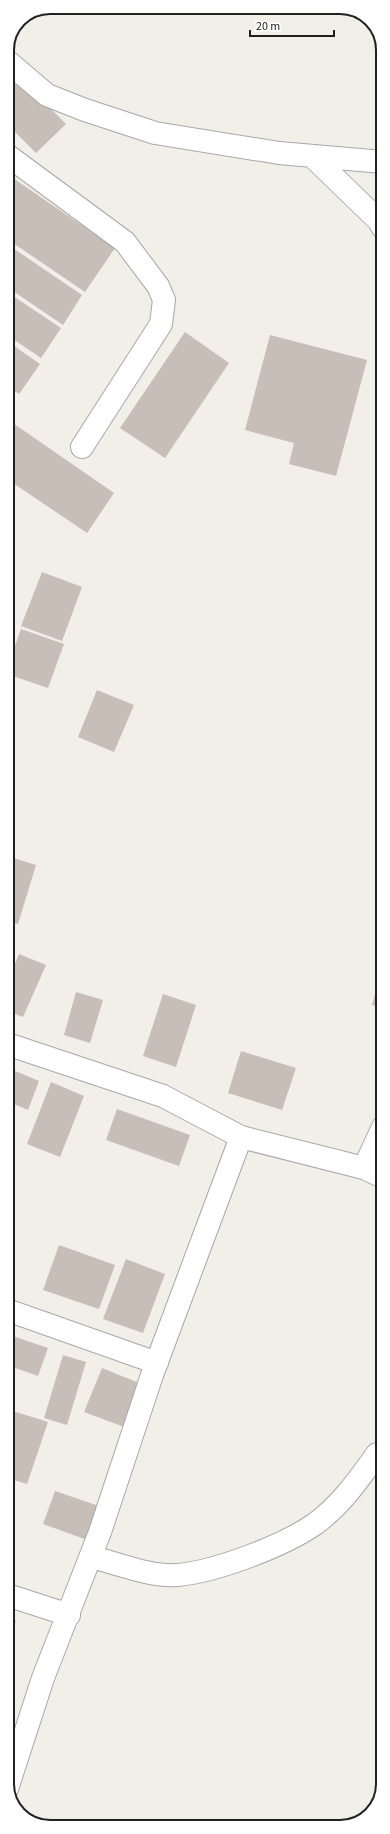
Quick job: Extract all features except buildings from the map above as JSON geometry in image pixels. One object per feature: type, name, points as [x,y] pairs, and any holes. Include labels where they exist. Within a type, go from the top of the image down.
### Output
[{"type":"street","points":[[14,67],[47,95],[85,110],[155,133],[263,151],[376,161]]},
{"type":"street","points":[[312,156],[376,218]]},
{"type":"street","points":[[14,160],[125,242],[158,286],[164,300],[161,324],[82,447]]},
{"type":"street","points":[[14,1046],[163,1096],[241,1137],[374,1172],[376,1162]]},
{"type":"street","points":[[14,1767],[43,1678],[91,1557],[157,1363],[241,1137]]},
{"type":"street","points":[[14,1312],[157,1363]]},
{"type":"street","points":[[91,1557],[152,1573],[176,1575],[212,1569],[273,1547],[315,1524],[351,1491],[376,1455]]},
{"type":"street","points":[[14,1597],[69,1615]]}]
